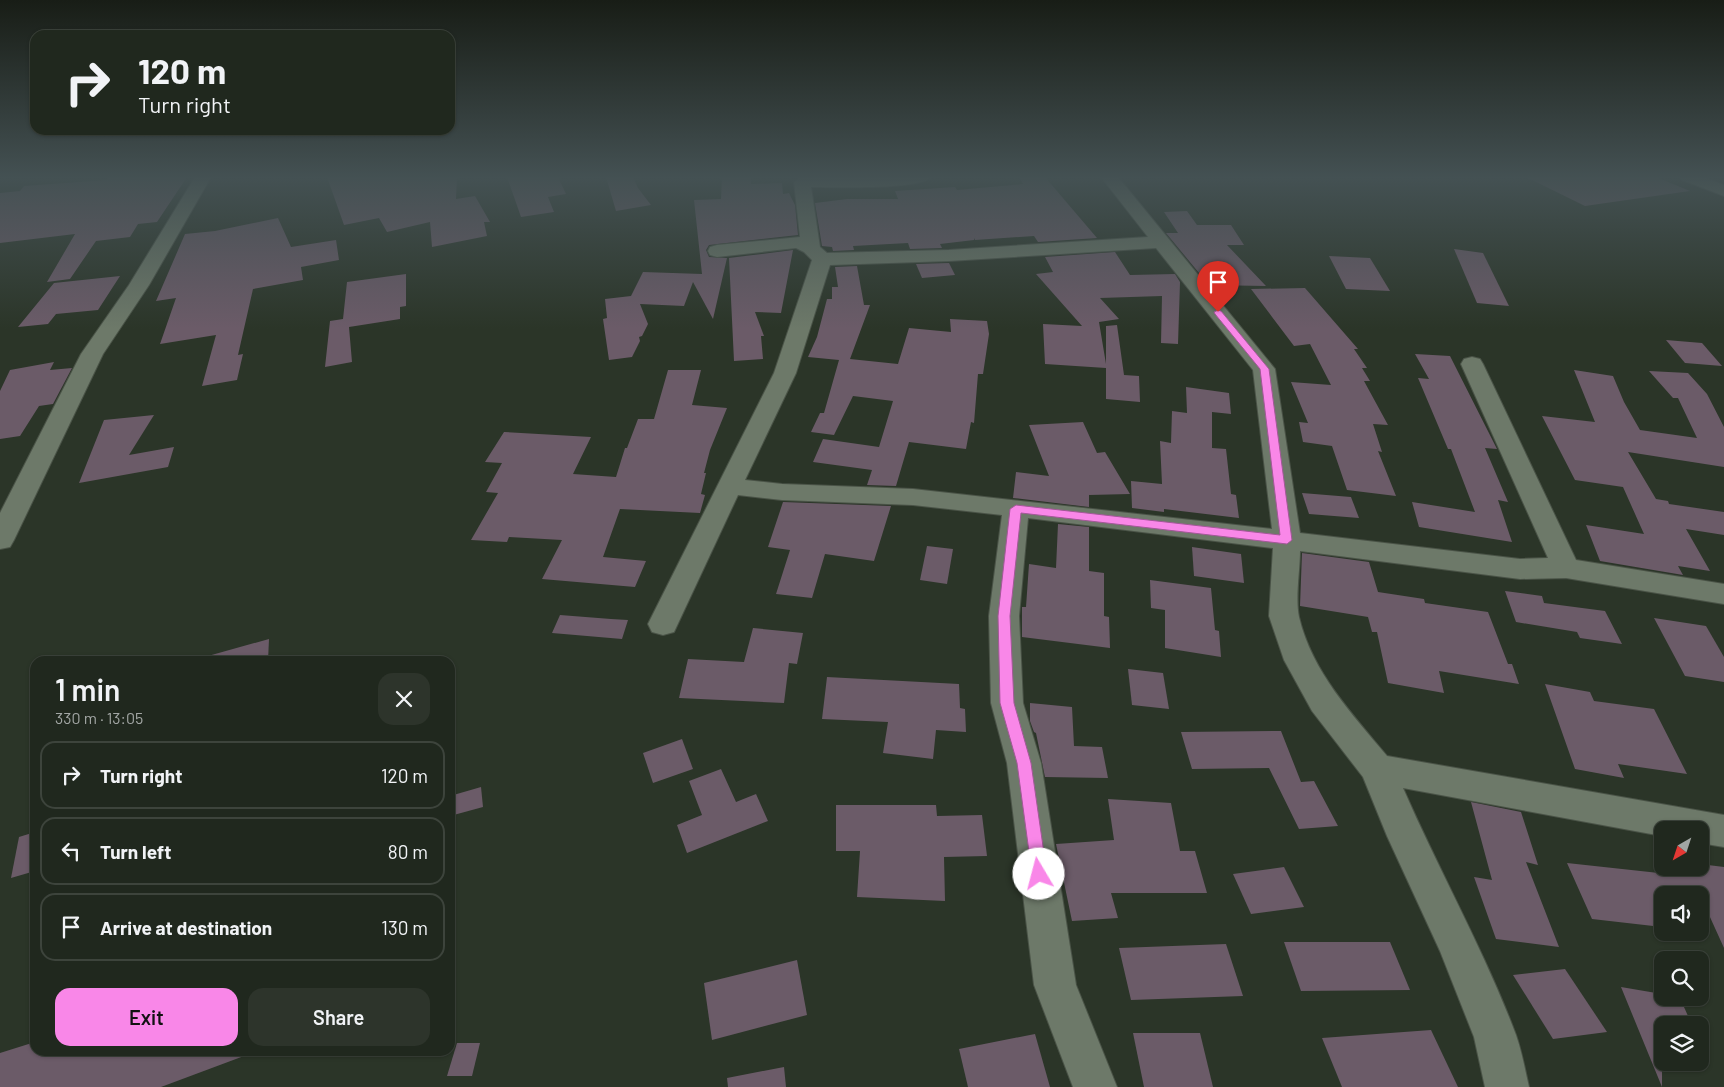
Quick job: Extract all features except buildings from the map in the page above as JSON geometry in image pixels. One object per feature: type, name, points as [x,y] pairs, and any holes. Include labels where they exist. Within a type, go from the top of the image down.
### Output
[{"type":"street","points":[[0,540],[92,354],[139,285],[173,228]]},
{"type":"street","points":[[663,624],[785,374],[816,253],[811,228]]},
{"type":"street","points":[[1149,228],[1264,369],[1287,540],[1284,616],[1300,660],[1323,702],[1377,769],[1405,836],[1461,952],[1495,1037],[1507,1087]]},
{"type":"street","points":[[717,251],[798,242],[816,253],[952,256],[1160,242]]},
{"type":"street","points":[[1472,364],[1566,568]]},
{"type":"street","points":[[729,486],[782,492],[913,497],[1520,569],[1566,568],[1724,594]]},
{"type":"street","points":[[1016,509],[1004,616],[1007,703],[1024,763],[1055,985],[1095,1087]]},
{"type":"street","points":[[1377,769],[1724,831]]},
{"type":"route","points":[[1039,874],[1024,763],[1007,703],[1004,616],[1016,509],[1287,540],[1264,369],[1218,312]]}]
